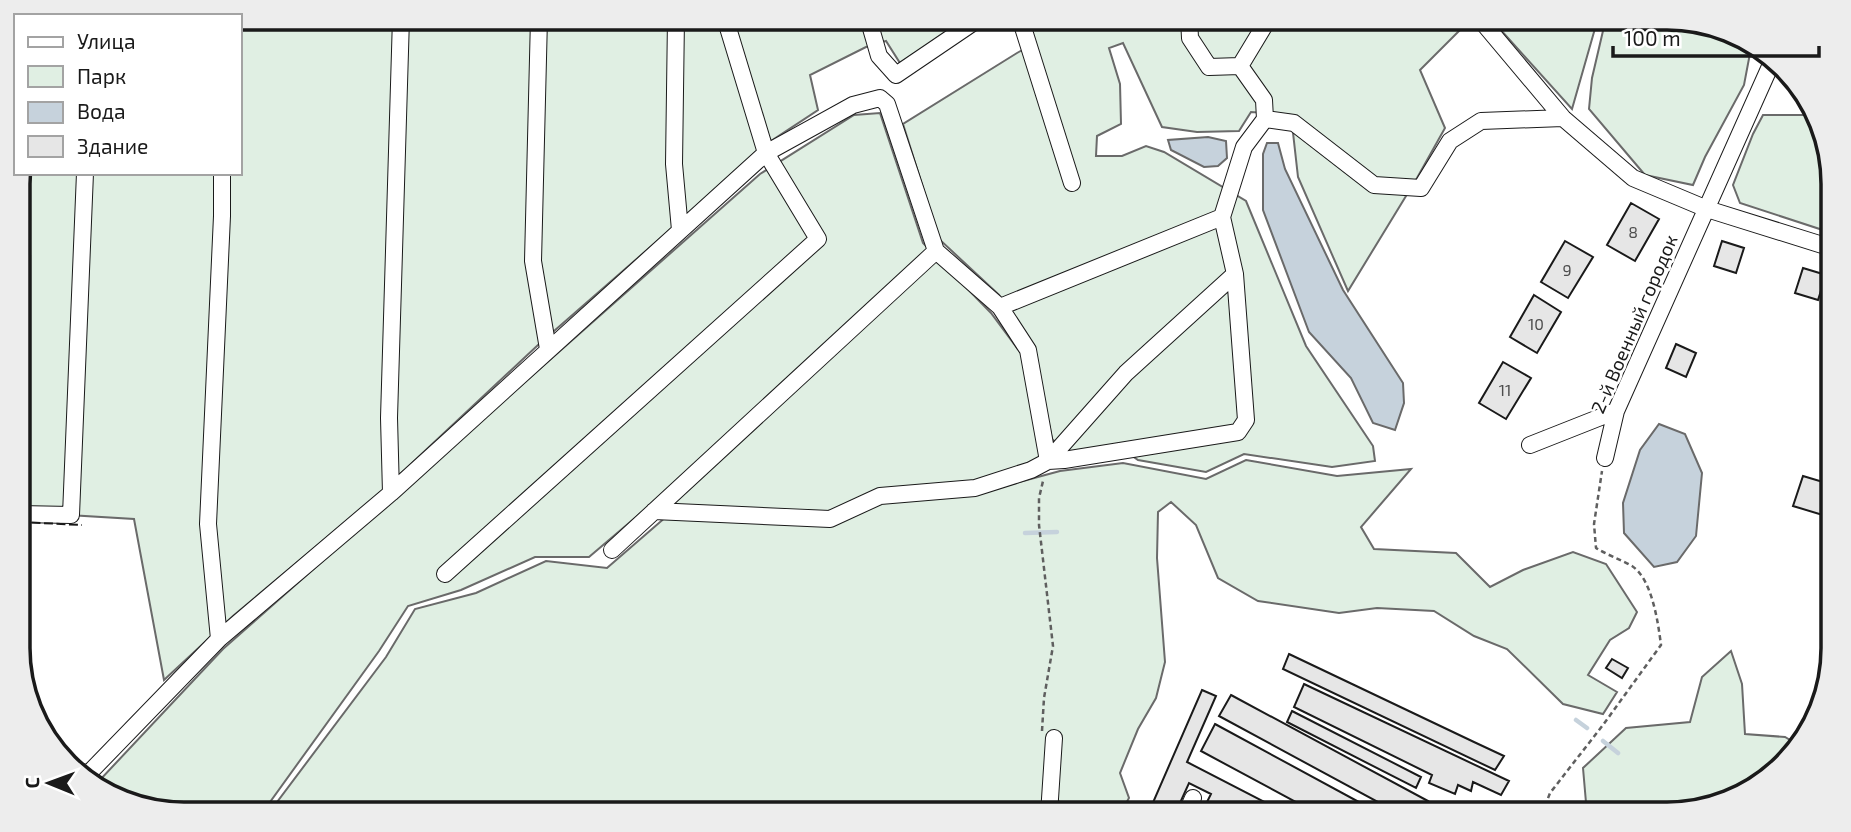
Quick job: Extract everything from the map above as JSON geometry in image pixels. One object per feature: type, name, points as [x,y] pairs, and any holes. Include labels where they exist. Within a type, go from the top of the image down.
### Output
[{"type":"street","points":[[391,493],[388,418],[401,30]]},
{"type":"street","points":[[539,30],[533,261],[548,349]]},
{"type":"street","points":[[676,30],[674,164],[680,230]]},
{"type":"street","points":[[445,574],[818,239],[766,153],[729,30]]},
{"type":"street","points":[[871,30],[879,56],[896,75],[963,30]]},
{"type":"street","points":[[1024,30],[1072,183]]},
{"type":"street","points":[[1190,30],[1190,38],[1209,67],[1240,66]]},
{"type":"street","points":[[1240,66],[1262,30]]},
{"type":"street","points":[[1489,30],[1563,118],[1633,178],[1707,209],[1821,245]]},
{"type":"street","points":[[1048,461],[1238,432],[1246,421],[1235,274],[1222,217],[1244,147],[1265,119],[1264,100],[1240,66]]},
{"type":"street","name":"2-й Военный городок","points":[[1605,458],[1616,411],[1769,69]]},
{"type":"street","points":[[91,770],[219,639],[391,493],[766,153],[853,105],[880,98],[887,104],[936,251],[1000,307],[1028,350],[1048,461]]},
{"type":"street","points":[[1265,119],[1294,123],[1374,185],[1420,188],[1450,141],[1481,121],[1563,118]]},
{"type":"street","points":[[30,514],[71,515],[86,175]]},
{"type":"street","points":[[219,639],[208,524],[222,175]]},
{"type":"street","points":[[1000,307],[1222,217]]},
{"type":"street","points":[[612,550],[936,251]]},
{"type":"street","points":[[654,511],[830,519],[880,496],[975,488],[1031,470],[1048,461],[1125,373],[1235,274]]},
{"type":"street","points":[[1530,444],[1616,411]]},
{"type":"street","points":[[1047,737],[1049,802]]},
{"type":"street","points":[[1192,802],[1194,798]]},
{"type":"path","points":[[1547,802],[1550,793],[1661,645],[1657,616],[1644,579],[1633,567],[1596,548],[1594,524],[1605,458]]},
{"type":"path","points":[[1047,737],[1044,698],[1054,646],[1038,498],[1048,461]]},
{"type":"green space","points":[[242,30],[951,30],[900,63],[886,41],[866,47],[810,75],[818,110],[759,149],[538,345],[380,493],[233,616],[164,680],[134,519],[30,513],[30,175],[242,175]]},
{"type":"green space","points":[[1029,30],[1460,30],[1420,70],[1445,128],[1348,291],[1298,177],[1291,115],[1251,112],[1239,131],[1197,132],[1162,127],[1123,43],[1109,48],[1120,84],[1121,124],[1097,136],[1096,156],[1122,156],[1146,146],[1164,152],[1246,201],[1306,346],[1373,446],[1375,461],[1332,467],[1244,454],[1206,472],[1138,460],[1117,445],[1068,454],[1052,439],[1033,350],[999,295],[939,239],[903,124],[1033,44]]},
{"type":"green space","points":[[1501,30],[1595,30],[1572,109]]},
{"type":"green space","points":[[1603,30],[1677,30],[1697,33],[1716,38],[1750,54],[1744,85],[1693,185],[1645,175],[1589,109],[1592,78]]},
{"type":"green space","points":[[880,113],[923,243],[991,313],[1023,356],[1041,461],[974,484],[828,514],[649,506],[589,557],[535,557],[461,590],[408,606],[379,651],[270,802],[174,802],[135,794],[102,778],[223,649],[760,174],[854,115]]},
{"type":"green space","points":[[1763,115],[1805,115],[1816,144],[1820,164],[1821,229],[1740,203],[1733,185]]},
{"type":"green space","points":[[1246,460],[1337,476],[1411,469],[1361,527],[1374,549],[1456,553],[1490,587],[1523,570],[1573,552],[1606,564],[1637,612],[1629,628],[1610,640],[1588,675],[1617,692],[1603,714],[1563,704],[1507,649],[1474,636],[1434,611],[1377,608],[1339,613],[1258,601],[1218,578],[1196,525],[1171,502],[1158,512],[1157,558],[1165,662],[1156,698],[1138,729],[1120,773],[1129,798],[1127,802],[1059,802],[1055,793],[1047,802],[277,802],[386,657],[415,609],[476,593],[546,561],[607,568],[667,516],[835,524],[884,499],[975,494],[1060,471],[1123,463],[1206,479]]},
{"type":"green space","points":[[1731,651],[1742,684],[1745,734],[1785,737],[1790,740],[1783,750],[1753,776],[1716,794],[1677,802],[1586,802],[1583,768],[1626,728],[1690,722],[1702,677]]},
{"type":"water","points":[[1208,137],[1226,141],[1227,158],[1218,166],[1204,167],[1171,150],[1168,140]]},
{"type":"water","points":[[1267,143],[1278,143],[1285,169],[1343,290],[1403,383],[1404,403],[1395,430],[1373,423],[1351,378],[1309,332],[1263,210],[1263,154]]},
{"type":"water","points":[[1659,424],[1685,434],[1702,473],[1696,536],[1677,562],[1654,567],[1624,533],[1623,503],[1640,450]]},
{"type":"building","points":[[1631,203],[1659,219],[1635,261],[1607,245]]},
{"type":"building","points":[[1565,241],[1593,257],[1568,298],[1541,282]]},
{"type":"building","points":[[1722,241],[1744,248],[1736,273],[1714,266]]},
{"type":"building","points":[[1803,268],[1821,273],[1818,300],[1795,293]]},
{"type":"building","points":[[1534,295],[1561,312],[1537,353],[1510,337]]},
{"type":"building","points":[[1676,344],[1696,353],[1686,377],[1666,368]]},
{"type":"building","points":[[1503,362],[1531,378],[1506,419],[1479,403]]},
{"type":"building","points":[[1803,476],[1821,481],[1821,514],[1793,506]]},
{"type":"building","points":[[1289,654],[1504,756],[1495,770],[1283,669]]},
{"type":"building","points":[[1612,659],[1628,668],[1622,678],[1606,668]]},
{"type":"building","points":[[1304,684],[1509,781],[1501,795],[1473,782],[1471,791],[1458,785],[1455,794],[1429,783],[1432,775],[1294,707]]},
{"type":"building","points":[[1202,690],[1216,696],[1187,762],[1265,802],[1207,802],[1211,794],[1189,783],[1180,802],[1153,802]]},
{"type":"building","points":[[1231,695],[1428,801],[1378,802],[1219,716]]},
{"type":"building","points":[[1292,711],[1421,777],[1416,788],[1287,722]]},
{"type":"building","points":[[1215,724],[1359,802],[1296,802],[1201,751]]},
{"type":"waterway","points":[[1025,533],[1057,532]]},
{"type":"waterway","points":[[1576,720],[1587,728]]},
{"type":"waterway","points":[[1603,741],[1618,753]]},
{"type":"fence","points":[[30,523],[82,525]]}]
